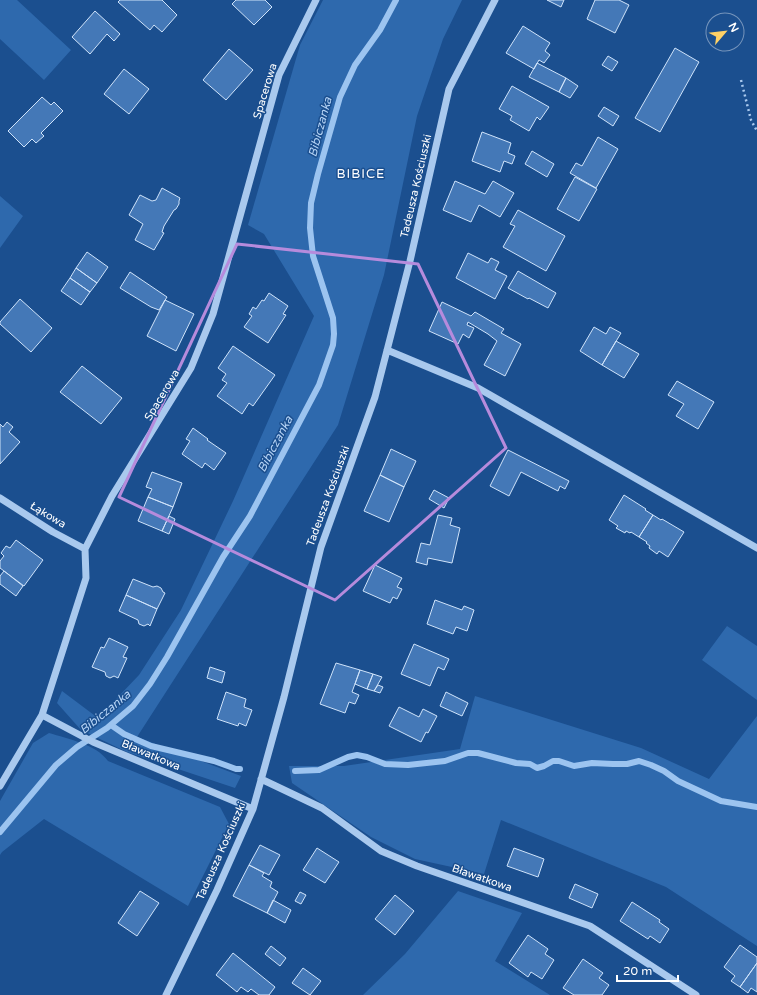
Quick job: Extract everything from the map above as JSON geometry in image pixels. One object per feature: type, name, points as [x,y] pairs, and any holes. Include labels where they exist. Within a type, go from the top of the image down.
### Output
[{"type":"street","name":"Spacerowa","points":[[0,786],[42,715],[86,578],[85,549],[112,496],[191,368],[214,314],[280,74],[316,0]]},
{"type":"street","name":"Tadeusza Kościuszki","points":[[166,995],[217,890],[253,809],[284,697],[321,547],[375,397],[410,261],[450,89],[495,0]]},
{"type":"street","points":[[387,350],[478,388],[757,548]]},
{"type":"street","name":"Łąkowa","points":[[0,498],[53,532],[85,549]]},
{"type":"street","name":"Bławatkowa","points":[[42,715],[92,742],[253,809]]},
{"type":"street","name":"Bławatkowa","points":[[261,779],[322,808],[381,851],[417,866],[590,926],[696,995]]},
{"type":"path","points":[[742,80],[751,120],[757,131]]},
{"type":"highlighted area","points":[[237,244],[418,264],[506,448],[335,600],[119,497]]},
{"type":"shaded area","points":[[0,0],[17,0],[71,50],[44,80],[0,39]]},
{"type":"shaded area","points":[[323,0],[462,0],[443,39],[417,116],[384,275],[338,425],[137,737],[241,776],[235,788],[127,752],[81,730],[57,703],[62,691],[98,718],[139,675],[181,610],[233,501],[314,316],[264,234],[248,225],[300,45]]},
{"type":"shaded area","points":[[0,196],[23,216],[0,248]]},
{"type":"shaded area","points":[[727,626],[757,646],[757,700],[702,660]]},
{"type":"shaded area","points":[[475,696],[641,748],[709,779],[757,716],[757,946],[666,887],[501,820],[484,874],[415,859],[371,837],[292,783],[289,766],[344,766],[460,749]]},
{"type":"shaded area","points":[[49,733],[89,746],[103,755],[108,761],[220,807],[229,824],[188,906],[44,819],[0,855],[0,801],[33,743]]},
{"type":"shaded area","points":[[458,891],[522,913],[495,961],[550,995],[363,995],[405,954]]},
{"type":"building","points":[[120,0],[162,0],[177,15],[162,32],[154,25],[150,30],[118,2]]},
{"type":"building","points":[[236,0],[265,0],[272,7],[254,25],[232,4]]},
{"type":"building","points":[[547,0],[564,0],[561,7]]},
{"type":"building","points":[[595,0],[619,0],[629,5],[615,33],[587,19]]},
{"type":"building","points":[[95,11],[120,34],[114,41],[107,34],[90,54],[72,37]]},
{"type":"building","points":[[523,26],[550,43],[545,51],[550,55],[544,63],[539,60],[534,69],[506,53]]},
{"type":"building","points":[[675,48],[699,62],[660,132],[635,118]]},
{"type":"building","points":[[229,49],[253,70],[226,100],[203,80]]},
{"type":"building","points":[[608,56],[618,62],[612,71],[602,65]]},
{"type":"building","points":[[537,63],[566,78],[559,92],[529,77]]},
{"type":"building","points":[[124,69],[149,89],[129,114],[104,94]]},
{"type":"building","points":[[566,78],[578,86],[570,98],[559,92]]},
{"type":"building","points":[[512,86],[549,107],[540,120],[537,117],[529,131],[510,120],[512,116],[499,109]]},
{"type":"building","points":[[42,97],[51,105],[54,102],[63,111],[41,133],[44,136],[36,143],[32,139],[24,147],[8,131]]},
{"type":"building","points":[[604,107],[619,116],[613,126],[598,116]]},
{"type":"building","points":[[482,132],[511,143],[508,153],[515,156],[512,164],[504,161],[500,172],[472,161]]},
{"type":"building","points":[[598,137],[618,149],[596,188],[570,173],[576,163],[582,166]]},
{"type":"building","points":[[532,151],[554,164],[547,177],[525,164]]},
{"type":"building","points":[[575,177],[597,189],[579,221],[557,209]]},
{"type":"building","points":[[455,181],[485,194],[493,181],[514,193],[500,217],[479,205],[471,222],[443,210]]},
{"type":"building","points":[[162,188],[180,198],[179,204],[164,226],[162,232],[164,233],[154,250],[135,240],[143,224],[129,215],[140,195],[152,201],[156,200]]},
{"type":"building","points":[[518,210],[565,236],[546,271],[503,247],[515,226],[510,224]]},
{"type":"building","points":[[87,252],[108,267],[97,283],[76,268]]},
{"type":"building","points":[[468,253],[488,263],[491,258],[499,262],[495,270],[507,276],[495,299],[456,278]]},
{"type":"building","points":[[76,268],[97,283],[90,292],[70,278]]},
{"type":"building","points":[[518,271],[556,293],[548,308],[508,288]]},
{"type":"building","points":[[130,272],[167,297],[159,310],[151,307],[120,288]]},
{"type":"building","points":[[70,278],[90,292],[81,305],[61,291]]},
{"type":"building","points":[[269,293],[288,306],[283,314],[286,315],[268,343],[244,327],[252,316],[249,314],[253,307],[256,309]]},
{"type":"building","points":[[20,299],[52,328],[31,352],[0,324],[0,322]]},
{"type":"building","points":[[165,300],[194,314],[176,351],[147,336]]},
{"type":"building","points":[[442,302],[471,316],[475,312],[504,329],[501,333],[521,344],[505,376],[484,365],[497,341],[468,322],[467,325],[474,328],[469,338],[463,334],[458,344],[429,331]]},
{"type":"building","points":[[594,327],[606,334],[610,327],[621,333],[602,365],[580,351]]},
{"type":"building","points":[[616,341],[639,354],[624,378],[602,365]]},
{"type":"building","points":[[233,346],[275,375],[253,406],[249,403],[242,414],[217,396],[227,383],[222,380],[226,374],[218,368]]},
{"type":"building","points":[[82,366],[122,398],[101,424],[60,392]]},
{"type":"building","points":[[677,381],[714,402],[698,429],[676,416],[684,404],[668,395]]},
{"type":"building","points":[[7,422],[13,427],[9,432],[20,442],[0,464],[0,424],[3,427]]},
{"type":"building","points":[[193,428],[226,453],[214,470],[205,463],[202,468],[182,454],[190,441],[186,439]]},
{"type":"building","points":[[391,449],[416,461],[404,487],[380,475]]},
{"type":"building","points":[[508,450],[569,481],[565,489],[560,486],[558,491],[521,472],[509,496],[490,486]]},
{"type":"building","points":[[152,472],[182,483],[173,507],[148,497],[152,489],[146,487]]},
{"type":"building","points":[[380,475],[404,487],[389,522],[364,511]]},
{"type":"building","points":[[434,490],[449,498],[444,508],[429,499]]},
{"type":"building","points":[[624,495],[653,515],[639,537],[631,532],[626,531],[625,533],[616,528],[618,526],[609,520]]},
{"type":"building","points":[[148,497],[173,507],[162,531],[138,521]]},
{"type":"building","points":[[438,515],[452,518],[450,525],[460,528],[452,563],[428,558],[427,565],[416,562],[421,543],[430,545]]},
{"type":"building","points":[[653,515],[684,532],[668,557],[659,551],[657,554],[649,548],[650,546],[646,543],[647,542],[639,537]]},
{"type":"building","points":[[169,516],[175,519],[169,534],[162,531]]},
{"type":"building","points":[[16,540],[43,560],[24,586],[0,568],[0,561],[4,556],[1,553],[6,546],[10,548]]},
{"type":"building","points":[[375,565],[402,578],[397,587],[402,589],[397,599],[393,597],[390,603],[363,591]]},
{"type":"building","points":[[4,571],[23,586],[16,596],[0,584],[0,576]]},
{"type":"building","points":[[133,579],[153,587],[157,586],[165,593],[157,609],[126,595]]},
{"type":"building","points":[[126,595],[157,609],[150,626],[148,624],[144,626],[139,624],[138,620],[119,611]]},
{"type":"building","points":[[435,600],[462,610],[464,606],[474,610],[467,631],[456,627],[453,634],[427,624]]},
{"type":"building","points":[[109,638],[128,647],[123,657],[127,658],[118,678],[114,676],[110,678],[106,676],[105,672],[92,667],[101,647],[104,648]]},
{"type":"building","points":[[414,644],[449,659],[444,670],[438,667],[430,686],[401,674]]},
{"type":"building","points":[[336,663],[360,670],[352,692],[359,695],[355,704],[349,702],[345,713],[320,704]]},
{"type":"building","points":[[210,667],[225,672],[222,683],[207,678]]},
{"type":"building","points":[[360,670],[373,674],[367,689],[355,684]]},
{"type":"building","points":[[373,674],[382,677],[374,691],[367,689]]},
{"type":"building","points":[[378,685],[383,687],[380,693],[374,691]]},
{"type":"building","points":[[226,692],[246,699],[244,707],[252,710],[246,726],[239,723],[238,726],[217,719]]},
{"type":"building","points":[[446,692],[468,703],[462,716],[440,706]]},
{"type":"building","points":[[399,707],[419,717],[423,709],[437,716],[428,733],[426,732],[421,742],[389,726]]},
{"type":"building","points":[[260,845],[280,855],[269,875],[249,865]]},
{"type":"building","points":[[317,848],[339,862],[325,883],[303,870]]},
{"type":"building","points":[[514,848],[544,859],[538,877],[507,866]]},
{"type":"building","points":[[249,865],[264,873],[262,876],[272,882],[270,887],[278,892],[267,913],[233,896]]},
{"type":"building","points":[[575,884],[598,894],[592,908],[569,898]]},
{"type":"building","points":[[140,891],[159,903],[137,936],[118,923]]},
{"type":"building","points":[[300,892],[306,895],[301,904],[295,901]]},
{"type":"building","points":[[395,895],[414,911],[395,935],[375,919]]},
{"type":"building","points":[[273,900],[291,910],[285,923],[267,913]]},
{"type":"building","points":[[632,902],[660,920],[659,922],[669,929],[660,943],[650,936],[648,939],[620,921]]},
{"type":"building","points":[[528,935],[548,949],[545,954],[554,960],[542,979],[531,972],[528,977],[509,963]]},
{"type":"building","points":[[740,945],[757,957],[757,963],[740,987],[731,981],[735,976],[724,967]]},
{"type":"building","points":[[271,946],[286,958],[280,966],[265,954]]},
{"type":"building","points":[[233,953],[275,987],[269,995],[259,995],[251,989],[248,992],[241,987],[237,992],[216,975]]},
{"type":"building","points":[[583,959],[603,973],[599,978],[609,985],[602,995],[574,995],[563,988]]},
{"type":"building","points":[[757,963],[757,992],[751,988],[748,993],[740,987]]},
{"type":"building","points":[[303,968],[321,981],[310,995],[292,983]]},
{"type":"waterway","name":"Bibiczanka","points":[[0,832],[56,765],[77,747],[107,728],[133,706],[150,684],[167,657],[223,557],[250,516],[319,385],[333,345],[334,334],[333,318],[313,256],[310,228],[311,203],[340,97],[355,65],[380,30],[396,0]]},
{"type":"waterway","points":[[111,725],[124,734],[151,746],[214,761],[240,769]]},
{"type":"waterway","points":[[295,771],[319,770],[348,757],[357,755],[385,764],[408,765],[445,761],[468,753],[478,753],[516,763],[530,764],[537,768],[553,761],[559,761],[574,766],[592,763],[627,764],[639,761],[664,771],[678,781],[721,801],[757,807]]},
{"type":"district","name":"BIBICE","points":[[361,174]]}]
